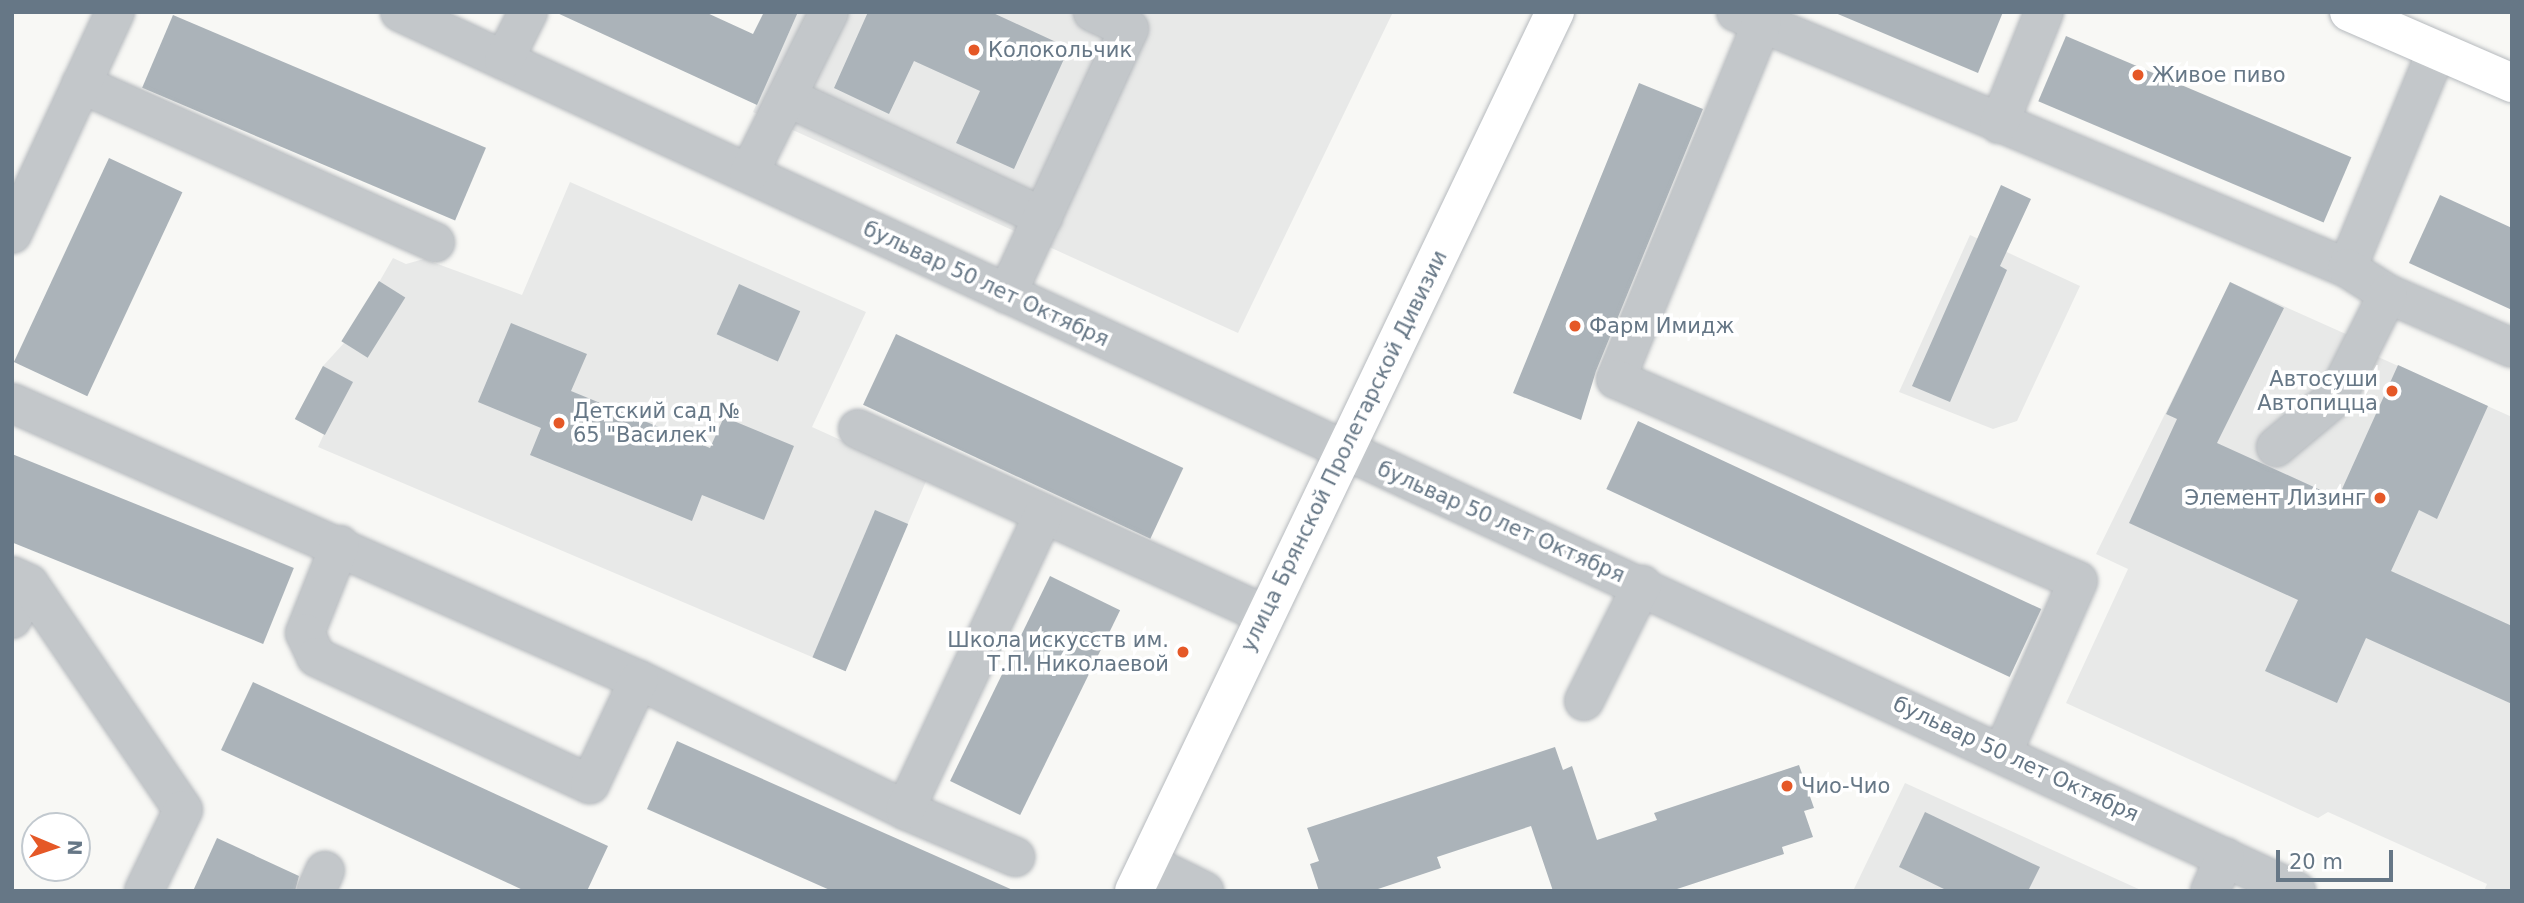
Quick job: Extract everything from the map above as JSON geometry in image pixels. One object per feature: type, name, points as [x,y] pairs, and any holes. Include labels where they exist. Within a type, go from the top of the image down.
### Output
[{"type":"main road","name":"улица Брянской Пролетарской Дивизии","points":[[1141,877],[1555,12]]},
{"type":"main road","points":[[2349,12],[2512,83]]},
{"type":"street","points":[[12,234],[114,12]]},
{"type":"street","name":"бульвар 50 лет Октября","points":[[400,12],[2002,754],[2217,874],[2296,891]]},
{"type":"street","points":[[504,60],[528,12]]},
{"type":"street","points":[[749,173],[829,12]]},
{"type":"street","points":[[1007,294],[1129,29],[1093,12]]},
{"type":"street","points":[[1999,124],[2044,12]]},
{"type":"street","points":[[2002,754],[2078,580],[1616,379],[1749,18],[2347,268],[2388,294],[2512,348]]},
{"type":"street","points":[[2347,268],[2437,50]]},
{"type":"street","points":[[81,84],[435,242]]},
{"type":"street","points":[[787,97],[1043,217]]},
{"type":"street","points":[[2276,447],[2337,396],[2388,294]]},
{"type":"street","points":[[12,403],[340,545],[639,680],[905,810],[1014,857]]},
{"type":"street","points":[[858,429],[1043,516],[1266,615]]},
{"type":"street","points":[[905,810],[1043,516]]},
{"type":"street","points":[[340,545],[305,633],[316,657],[590,784],[639,680]]},
{"type":"street","points":[[12,619],[21,580]]},
{"type":"street","points":[[21,580],[183,810],[144,891]]},
{"type":"street","points":[[1584,701],[1642,585]]},
{"type":"street","points":[[1141,877],[1204,891]]},
{"type":"shaded area","points":[[798,12],[1393,12],[1238,333],[753,112]]},
{"type":"shaded area","name":"Детский сад № 65 \"Василек\"","points":[[570,182],[866,312],[812,427],[927,479],[845,671],[318,447],[324,434],[295,419],[323,366],[344,343],[393,258],[406,264],[424,259],[522,295]]},
{"type":"shaded area","points":[[1970,235],[2080,286],[2017,421],[1993,429],[1899,392]]},
{"type":"shaded area","points":[[2230,282],[2357,339],[2376,356],[2512,417],[2512,891],[2484,891],[2487,884],[2328,812],[2318,818],[2066,703],[2128,569],[2096,554]]},
{"type":"shaded area","points":[[1905,783],[2143,891],[1853,891]]},
{"type":"building","points":[[555,12],[705,12],[753,34],[764,12],[798,12],[757,105]]},
{"type":"building","points":[[868,12],[991,12],[1069,48],[1014,169],[956,143],[980,91],[914,61],[889,114],[834,88]]},
{"type":"building","points":[[1833,12],[2003,12],[1978,73]]},
{"type":"building","points":[[173,15],[486,148],[455,221],[142,88]]},
{"type":"building","points":[[2066,36],[2351,157],[2324,222],[2038,101]]},
{"type":"building","points":[[1639,83],[1703,109],[1596,371],[1581,420],[1513,393]]},
{"type":"building","points":[[109,158],[182,192],[87,396],[14,362]]},
{"type":"building","points":[[2001,185],[2031,199],[2000,266],[2007,270],[1950,402],[1912,386]]},
{"type":"building","points":[[2440,195],[2512,228],[2512,310],[2409,263]]},
{"type":"building","points":[[379,281],[405,297],[368,358],[341,341]]},
{"type":"building","points":[[2230,282],[2284,308],[2217,443],[2338,498],[2398,365],[2488,406],[2437,519],[2419,510],[2391,571],[2512,626],[2512,704],[2366,638],[2337,703],[2265,671],[2298,600],[2129,523],[2177,419],[2166,414]]},
{"type":"building","points":[[739,284],[800,311],[778,361],[717,334]]},
{"type":"building","points":[[511,323],[587,354],[571,391],[710,448],[724,417],[794,446],[764,520],[702,495],[692,521],[530,455],[541,428],[478,402]]},
{"type":"building","points":[[896,334],[1183,468],[1150,539],[863,405]]},
{"type":"building","points":[[323,366],[353,382],[325,435],[295,419]]},
{"type":"building","points":[[1638,421],[2041,609],[2010,677],[1606,489]]},
{"type":"building","points":[[12,454],[294,568],[263,644],[12,542]]},
{"type":"building","points":[[875,510],[908,524],[846,671],[812,657]]},
{"type":"building","points":[[1050,576],[1120,610],[1020,815],[950,781]]},
{"type":"building","points":[[253,682],[608,846],[587,891],[525,891],[221,750]]},
{"type":"building","points":[[677,741],[1015,891],[832,891],[647,809]]},
{"type":"building","points":[[1555,747],[1563,770],[1572,766],[1597,840],[1657,820],[1654,813],[1799,765],[1814,808],[1804,811],[1813,837],[1782,847],[1784,854],[1671,891],[1553,891],[1531,826],[1437,857],[1441,868],[1372,891],[1319,891],[1310,864],[1319,861],[1307,828]]},
{"type":"building","points":[[1925,812],[2040,867],[2028,891],[1948,891],[1899,867]]},
{"type":"building","points":[[217,838],[299,876],[295,891],[193,891]]},
{"type":"place","name":"Колокольчик","points":[[974,50]]},
{"type":"place","name":"Живое пиво","points":[[2138,75]]},
{"type":"place","name":"Фарм Имидж","points":[[1575,326]]},
{"type":"place","name":"Автосуши Автопицца","points":[[2392,391]]},
{"type":"place","name":"Детский сад № 65 \"Василек\"","points":[[559,423]]},
{"type":"place","name":"Элемент Лизинг","points":[[2380,498]]},
{"type":"place","name":"Школа искусств им. Т.П. Николаевой","points":[[1183,652]]},
{"type":"place","name":"Чио-Чио","points":[[1787,786]]}]
